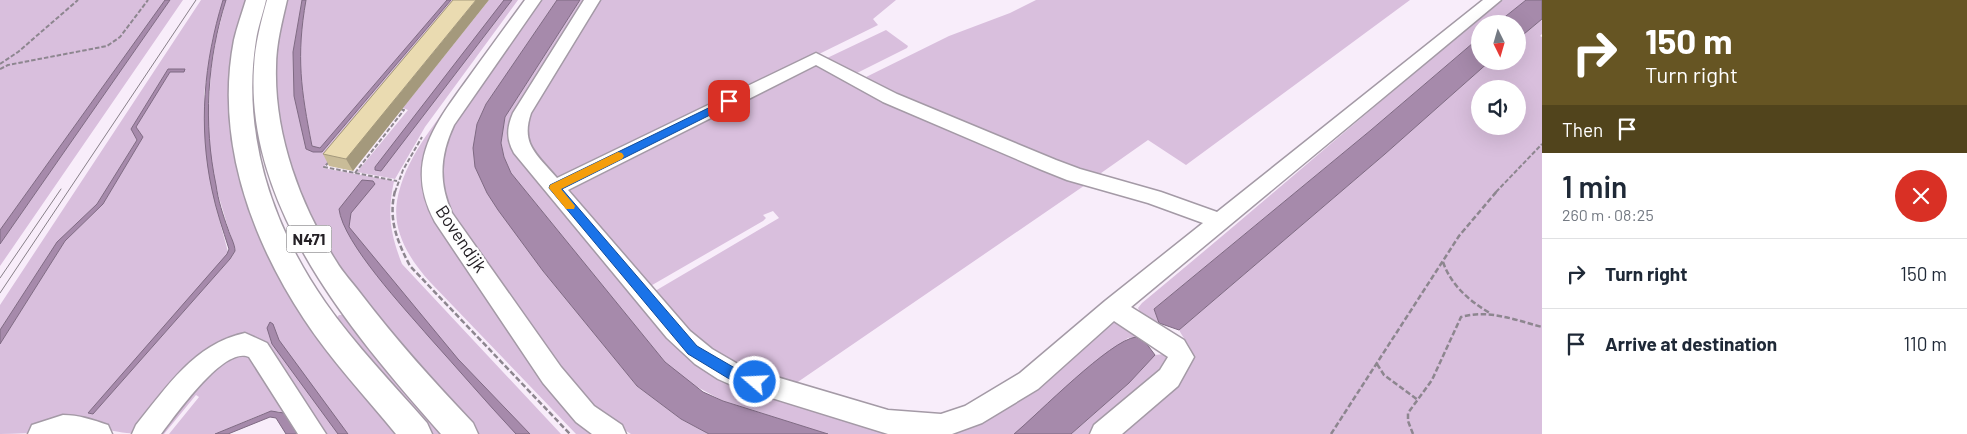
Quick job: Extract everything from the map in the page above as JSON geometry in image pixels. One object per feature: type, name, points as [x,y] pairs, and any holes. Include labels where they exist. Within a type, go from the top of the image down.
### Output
[{"type":"main road","name":"N471","points":[[256,0],[247,34],[240,96],[245,148],[256,192],[279,251],[311,304],[416,434]]},
{"type":"main road","name":"N471","points":[[277,0],[270,29],[264,90],[271,140],[298,214],[324,266],[368,325],[462,434]]},
{"type":"street","name":"Bovendijk","points":[[533,0],[445,124],[432,157],[431,177],[434,199],[443,216],[552,375],[585,414],[613,434]]},
{"type":"street","points":[[592,0],[522,113],[517,126],[517,138],[521,148],[693,350],[736,376],[888,422],[941,426],[973,415],[1029,381],[1113,308],[1494,0]]},
{"type":"street","points":[[554,188],[816,58],[898,102],[1033,159],[1074,175],[1154,197],[1220,221]]},
{"type":"street","points":[[1103,434],[1169,378],[1182,357],[1175,346],[1113,308]]},
{"type":"street","points":[[147,431],[203,365],[221,352],[244,343],[258,350],[313,434]]},
{"type":"street","points":[[41,434],[54,428],[67,426],[98,434]]},
{"type":"path","points":[[0,64],[18,52],[78,0]]},
{"type":"path","points":[[0,69],[25,61],[107,46],[114,42],[148,0]]},
{"type":"path","points":[[382,131],[405,103]]},
{"type":"path","points":[[355,173],[404,110],[400,110]]},
{"type":"path","points":[[1331,434],[1459,236],[1489,199],[1542,144]]},
{"type":"path","points":[[330,161],[324,167],[397,181]]},
{"type":"path","points":[[1443,262],[1445,270],[1455,285],[1470,299],[1491,313]]},
{"type":"path","points":[[1413,434],[1408,421],[1408,413],[1432,380],[1461,317],[1472,313],[1491,313],[1542,327]]},
{"type":"path","points":[[1377,364],[1384,375],[1418,400]]},
{"type":"shaded area","points":[[0,0],[165,0],[0,230]]},
{"type":"shaded area","points":[[165,0],[170,0],[0,244],[0,230]]},
{"type":"shaded area","points":[[170,0],[183,0],[0,266],[0,244]]},
{"type":"shaded area","points":[[201,0],[223,0],[212,41],[204,94],[215,204],[228,252],[225,258],[88,413],[93,414],[235,251],[216,187],[211,160],[208,124],[211,70],[226,0],[251,0],[237,156],[400,434],[320,434],[254,340],[135,433],[97,429],[0,434],[0,344],[65,241],[103,204],[143,137],[136,127],[170,72],[184,72],[168,69],[131,129],[137,140],[97,204],[57,242],[0,330],[0,305]]},
{"type":"shaded area","points":[[223,0],[226,0],[211,69],[208,115],[209,138],[218,196],[235,251],[93,414],[88,413],[227,254],[229,249],[212,190],[205,142],[204,118],[207,70],[216,23]]},
{"type":"shaded area","points":[[283,0],[302,0],[293,52],[306,149],[322,152],[451,0],[467,0],[323,168],[394,181],[390,214],[392,233],[402,264],[561,434],[473,434],[376,322],[314,232],[284,155],[271,57]]},
{"type":"shaded area","points":[[302,0],[306,0],[301,39],[301,73],[305,108],[312,146],[320,148],[447,0],[451,0],[322,152],[313,152],[306,149],[294,96],[293,52]]},
{"type":"shaded area","points":[[306,0],[447,0],[320,148],[312,146],[301,73],[301,39]]},
{"type":"shaded area","points":[[489,0],[518,0],[425,127],[395,179],[357,172],[408,110],[403,108]]},
{"type":"shaded area","points":[[504,0],[512,0],[381,171],[375,170],[375,167]]},
{"type":"shaded area","points":[[525,0],[527,0],[423,175],[596,434],[576,434],[430,282],[409,255],[397,224],[397,201],[406,171],[413,157],[430,130]]},
{"type":"shaded area","points":[[539,0],[557,0],[486,104],[477,124],[487,193],[543,271],[637,386],[681,419],[709,434],[631,434],[592,409],[456,223],[443,199],[441,157],[448,133]]},
{"type":"shaded area","points":[[557,0],[580,0],[505,117],[501,143],[504,157],[511,173],[665,362],[703,392],[723,401],[828,434],[709,434],[681,419],[637,386],[543,271],[487,193],[475,167],[473,148],[477,124],[486,104]]},
{"type":"shaded area","points":[[580,0],[588,0],[512,132],[700,358],[929,430],[1110,321],[1124,323],[1140,330],[1136,337],[1128,338],[1014,434],[828,434],[723,401],[690,383],[665,362],[511,173],[504,157],[501,143],[505,117]]},
{"type":"shaded area","points":[[596,0],[896,0],[873,19],[878,25],[559,182],[531,150],[525,139],[531,103]]},
{"type":"shaded area","points":[[1036,0],[1410,0],[1186,165],[1148,140],[1094,178],[1075,173],[862,79],[949,36],[1010,13]]},
{"type":"shaded area","points":[[1503,0],[1526,0],[1507,15],[1485,15]]},
{"type":"shaded area","points":[[1526,0],[1542,0],[1542,19],[1526,32],[1526,15],[1507,15]]},
{"type":"shaded area","points":[[1542,19],[1542,34],[1540,36],[1542,37],[1542,434],[1119,434],[1191,363],[1191,349],[1179,330],[1385,154],[1480,70],[1526,70],[1526,32]]},
{"type":"shaded area","points":[[1471,26],[1471,45],[1154,309],[1159,323],[1150,325],[1142,317],[1138,308],[1142,303]]},
{"type":"shaded area","points":[[886,30],[908,46],[907,48],[853,75],[825,59]]},
{"type":"shaded area","points":[[1471,45],[1471,70],[1480,70],[1385,154],[1179,330],[1159,323],[1154,309]]},
{"type":"shaded area","points":[[818,63],[1091,181],[789,388],[729,368],[650,294],[779,218],[773,211],[763,215],[766,218],[763,221],[647,288],[563,188]]},
{"type":"shaded area","points":[[168,69],[185,69],[184,72],[170,72],[136,127],[143,137],[103,204],[65,241],[0,344],[0,330],[57,242],[97,204],[137,140],[131,129]]},
{"type":"shaded area","points":[[362,180],[373,181],[375,184],[351,213],[349,227],[458,359],[530,434],[516,434],[405,310],[376,275],[351,239],[339,209]]},
{"type":"shaded area","points":[[339,315],[346,315],[445,434],[429,434],[335,320]]},
{"type":"shaded area","points":[[270,322],[273,324],[279,340],[348,434],[338,434],[272,344],[267,328]]},
{"type":"shaded area","points":[[1136,337],[1146,343],[1155,355],[1129,383],[1071,434],[1014,434],[1092,364],[1124,341]]},
{"type":"shaded area","points":[[244,351],[306,434],[297,434],[284,413],[278,411],[265,413],[215,434],[169,434],[199,397],[196,395],[164,434],[151,434],[197,377]]},
{"type":"shaded area","points":[[1174,353],[1173,357],[1094,434],[1071,434],[1129,383],[1155,355]]},
{"type":"shaded area","points":[[271,411],[284,413],[297,434],[286,434],[276,418],[270,417],[228,434],[215,434]]},
{"type":"building","points":[[453,0],[476,0],[346,159],[323,154]]},
{"type":"tram line","points":[[0,293],[196,0]]},
{"type":"tram line","points":[[0,278],[61,189]]},
{"type":"slow traffic","points":[[570,206],[554,188],[618,156]]},
{"type":"route","points":[[729,101],[554,188],[693,350],[713,364],[736,376],[755,382]]}]
